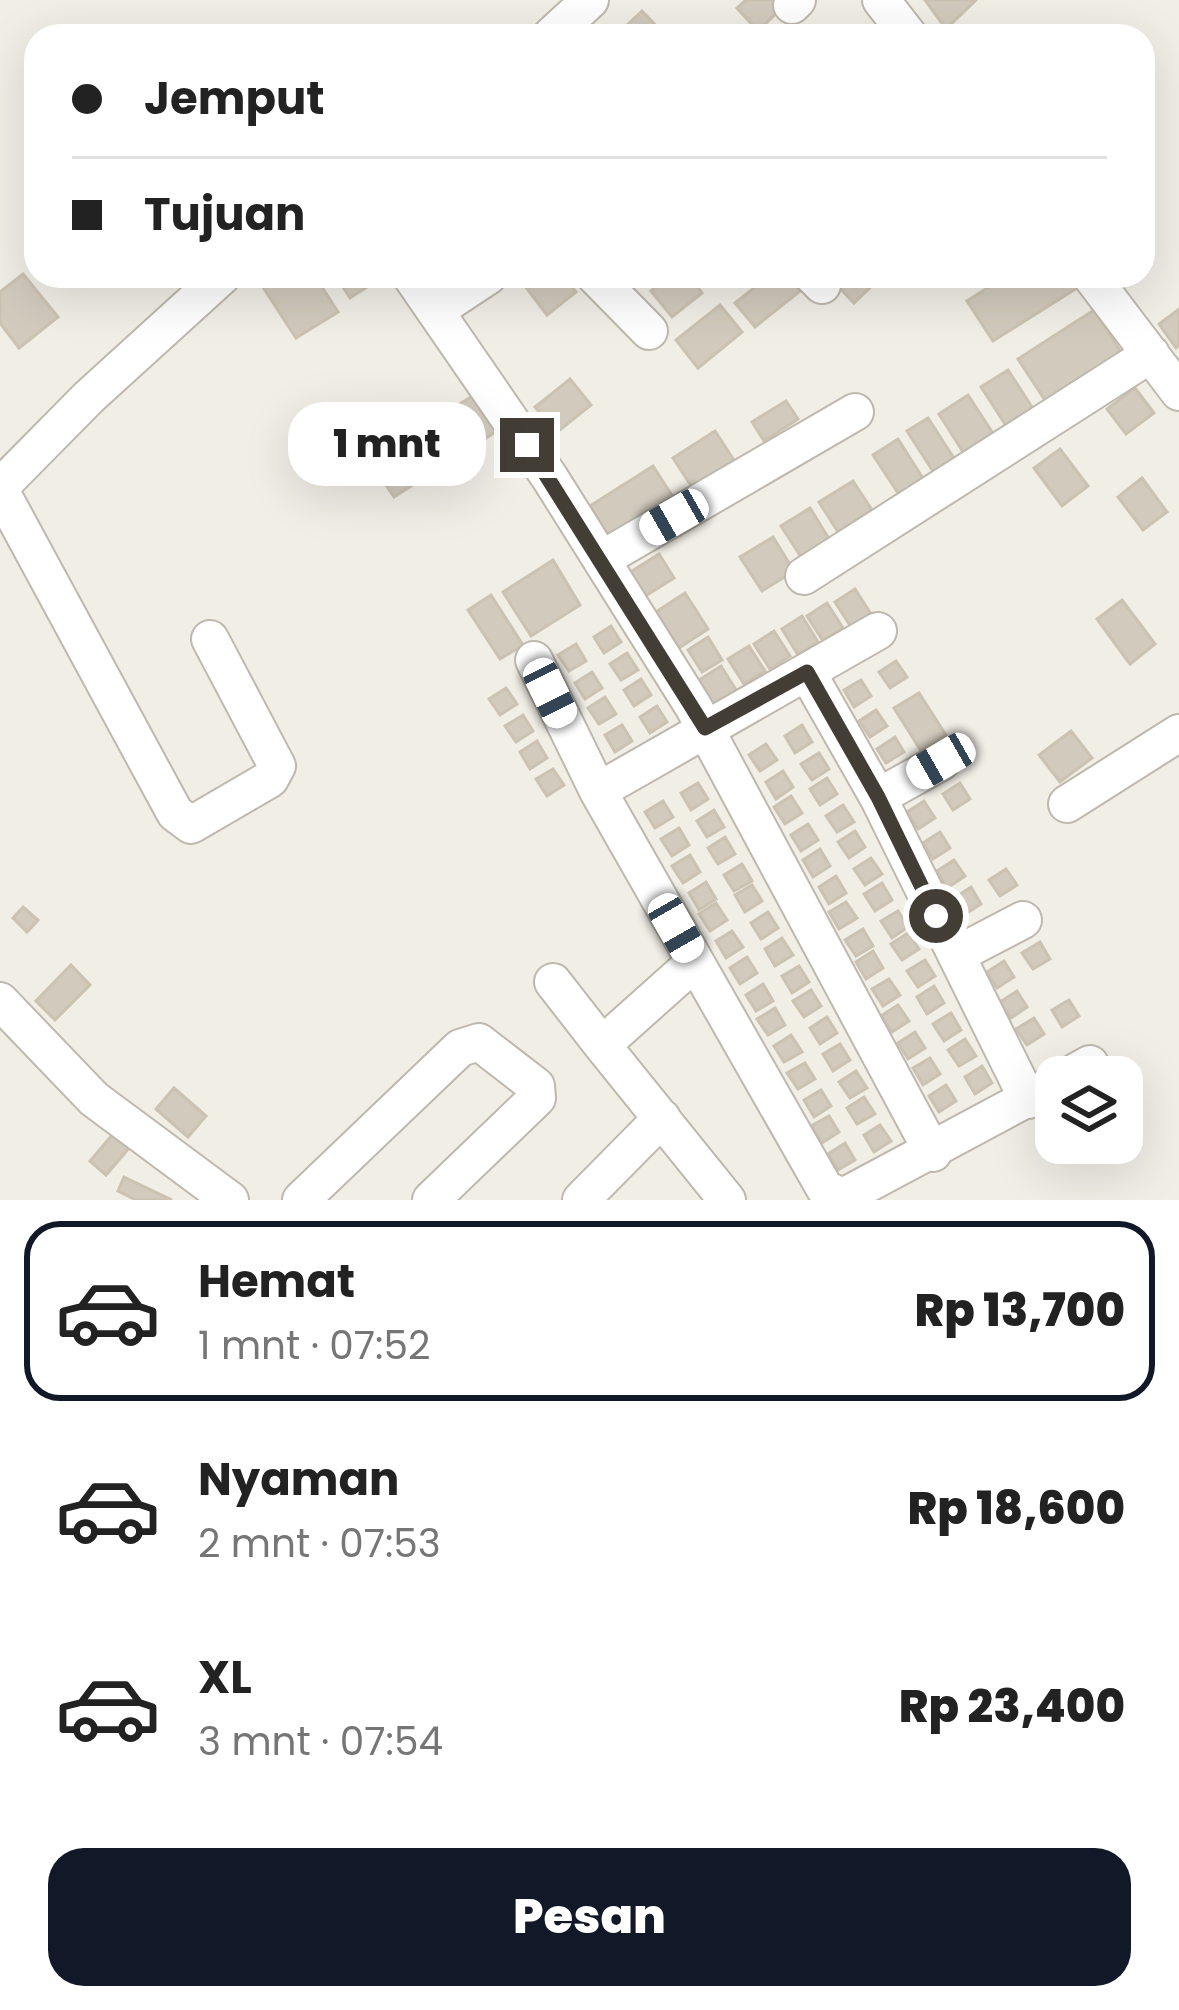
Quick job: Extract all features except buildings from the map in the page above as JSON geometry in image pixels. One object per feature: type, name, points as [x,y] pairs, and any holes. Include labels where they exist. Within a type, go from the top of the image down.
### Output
[{"type":"street","points":[[208,288],[118,368],[0,488],[175,813],[191,825],[270,779],[277,766],[210,639]]},
{"type":"street","points":[[419,288],[602,559],[705,728],[933,1153]]},
{"type":"street","points":[[435,310],[469,288]]},
{"type":"street","points":[[607,288],[649,331]]},
{"type":"street","points":[[1100,288],[1179,392]]},
{"type":"street","points":[[804,576],[1150,354]]},
{"type":"street","points":[[602,559],[854,412]]},
{"type":"street","points":[[598,791],[878,631]]},
{"type":"street","points":[[534,660],[598,791],[825,1189],[842,1197],[933,1153],[1035,1095]]},
{"type":"street","points":[[807,672],[878,797],[956,955],[1035,1080]]},
{"type":"street","points":[[1067,804],[1179,733]]},
{"type":"street","points":[[878,797],[941,761]]},
{"type":"street","points":[[956,955],[1023,920]]},
{"type":"street","points":[[602,1045],[695,962]]},
{"type":"street","points":[[553,982],[727,1200]]},
{"type":"street","points":[[0,1001],[94,1099],[230,1200]]},
{"type":"street","points":[[302,1200],[460,1048],[479,1042],[536,1086],[537,1098],[431,1200]]},
{"type":"street","points":[[581,1200],[662,1118]]},
{"type":"route","points":[[527,445],[705,728],[807,672],[878,797],[936,916]]}]
